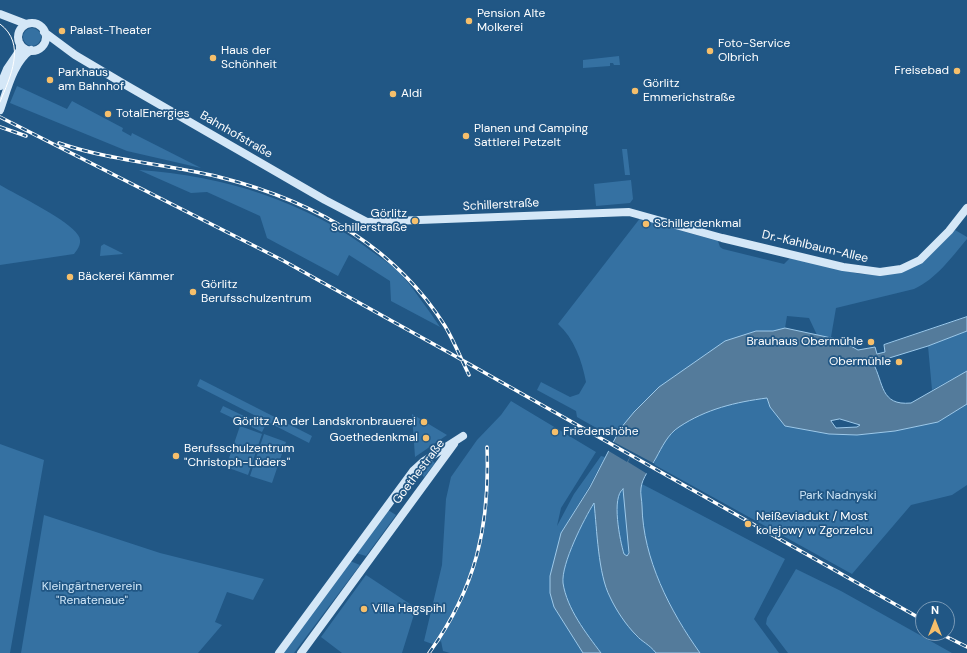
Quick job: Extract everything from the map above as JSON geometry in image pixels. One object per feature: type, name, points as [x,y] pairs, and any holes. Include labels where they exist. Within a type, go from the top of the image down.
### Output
[{"type":"main road","name":"Bahnhofstraße","points":[[0,15],[26,24],[38,24],[44,32],[75,55],[325,200],[367,222]]},
{"type":"main road","name":"Bahnhofstraße","points":[[0,15],[19,32]]},
{"type":"main road","points":[[0,86],[7,69],[20,50],[18,38],[19,32],[26,24]]},
{"type":"main road","points":[[41,47],[45,40],[44,32]]},
{"type":"main road","points":[[20,44],[26,49],[31,50]]},
{"type":"main road","name":"Bahnhofstraße","points":[[31,50],[53,46],[75,55]]},
{"type":"main road","points":[[0,110],[19,63],[31,50]]},
{"type":"main road","name":"Dr.-Kahlbaum-Allee","points":[[637,213],[730,240],[852,269],[880,272],[906,268],[924,257],[949,231],[967,208]]},
{"type":"main road","name":"Schillerstraße","points":[[367,222],[616,211],[637,213]]},
{"type":"main road","name":"Goethestraße","points":[[279,653],[413,471],[424,460],[461,437],[443,458],[301,653]]},
{"type":"green space","points":[[32,28],[38,31],[41,37],[38,43],[32,46],[26,43],[23,37],[26,31]]},
{"type":"green space","points":[[619,56],[620,65],[610,63],[610,66],[583,68],[583,60]]},
{"type":"green space","points":[[17,86],[67,109],[72,101],[123,128],[122,131],[131,136],[132,133],[201,168],[127,151],[10,103]]},
{"type":"green space","points":[[622,149],[627,149],[630,175],[625,175]]},
{"type":"green space","points":[[139,170],[201,178],[232,185],[263,194],[321,219],[348,235],[395,268],[415,291],[440,327],[391,301],[390,281],[349,255],[338,276],[267,238],[260,216],[207,192],[191,193]]},
{"type":"green space","points":[[631,180],[633,199],[630,203],[596,206],[594,184]]},
{"type":"green space","points":[[0,185],[54,215],[73,229],[80,240],[78,248],[74,254],[0,265]]},
{"type":"green space","points":[[641,217],[718,241],[720,247],[723,249],[784,264],[790,258],[860,274],[885,275],[923,262],[955,230],[967,237],[967,239],[949,261],[922,285],[914,289],[836,308],[831,337],[817,335],[809,318],[787,316],[785,328],[773,331],[756,331],[679,375],[644,401],[617,435],[610,430],[607,434],[577,417],[576,411],[537,390],[541,382],[570,397],[579,394],[586,382],[582,366],[569,336],[558,324]]},
{"type":"green space","points":[[104,244],[123,254],[100,256],[101,246]]},
{"type":"green space","points":[[967,331],[967,371],[932,390],[928,346]]},
{"type":"green space","points":[[200,379],[312,436],[309,443],[197,386]]},
{"type":"green space","name":"Park Nadnyski","points":[[767,398],[770,407],[785,426],[829,434],[857,435],[895,431],[938,422],[967,404],[967,485],[952,495],[911,505],[852,574],[653,464],[668,437],[688,420],[728,405]]},
{"type":"green space","points":[[511,401],[596,452],[561,508],[557,526],[574,494],[601,456],[605,457],[561,533],[554,607],[583,653],[450,653],[443,651],[441,641],[435,645],[424,641],[442,565],[446,499],[451,477],[477,440],[501,415]]},
{"type":"green space","points":[[223,406],[265,426],[262,432],[220,412]]},
{"type":"green space","points":[[412,414],[447,435],[415,457]]},
{"type":"green space","points":[[240,426],[262,434],[248,475],[226,467]]},
{"type":"green space","points":[[264,434],[286,442],[272,483],[250,476]]},
{"type":"green space","points":[[0,444],[44,460],[10,653],[0,653]]},
{"type":"green space","points":[[430,459],[435,463],[424,477],[416,471]]},
{"type":"green space","points":[[642,484],[785,559],[754,619],[779,653],[700,653],[672,608],[651,559],[641,520],[640,488]]},
{"type":"green space","points":[[623,488],[629,536],[629,552],[627,556],[624,554],[622,548],[617,509],[619,493]]},
{"type":"green space","points":[[594,503],[598,537],[609,596],[636,636],[649,644],[656,653],[601,653],[572,612],[565,593],[563,574],[569,553]]},
{"type":"green space","points":[[388,510],[396,515],[366,556],[356,553]]},
{"type":"green space","name":"Kleingärtnerverein \"Renatenaue\"","points":[[44,515],[160,553],[264,579],[253,600],[227,592],[215,622],[222,625],[198,653],[21,653]]},
{"type":"green space","points":[[350,561],[360,565],[294,653],[282,653]]},
{"type":"green space","points":[[796,569],[841,591],[915,632],[915,641],[931,641],[952,653],[788,653],[766,624],[767,618]]},
{"type":"green space","points":[[366,575],[416,608],[402,653],[342,653],[321,637]]},
{"type":"shaded area","points":[[967,317],[967,331],[928,346],[873,363],[884,392],[894,401],[901,403],[911,403],[967,371],[967,404],[938,422],[895,431],[857,435],[829,434],[785,426],[770,407],[767,398],[722,407],[700,415],[679,427],[666,441],[643,480],[641,492],[644,526],[647,545],[660,584],[678,620],[700,653],[656,653],[629,627],[615,607],[606,587],[600,564],[594,503],[574,542],[563,575],[565,593],[573,611],[583,629],[601,653],[583,653],[554,607],[550,593],[550,576],[561,533],[590,487],[620,429],[634,412],[659,387],[725,341],[756,331],[773,331],[785,328],[841,340],[849,343],[849,345],[858,350],[875,347],[877,354],[885,352],[884,345]],"holes":[[[840,419],[860,425],[857,427],[836,428],[831,421]],[[623,489],[629,553],[627,556],[624,554],[622,548],[617,510],[619,494]]]},
{"type":"pier","points":[[612,441],[655,464],[649,475],[628,462],[632,453],[627,462],[607,450]]},
{"type":"tram line","points":[[0,24],[8,32],[13,41],[15,51],[12,72],[0,102]]},
{"type":"railway","points":[[0,117],[282,260],[915,615]]},
{"type":"railway","points":[[0,127],[26,136]]},
{"type":"railway","points":[[59,143],[98,154],[219,177],[286,199],[317,213],[347,230],[375,249],[401,272],[424,297],[445,326],[469,375]]},
{"type":"railway","points":[[429,653],[445,629],[458,604],[469,580],[477,555],[486,503],[487,447]]},
{"type":"railway","points":[[955,641],[967,647]]},
{"type":"place","name":"Pension Alte Molkerei","points":[[469,21]]},
{"type":"place","name":"Palast-Theater","points":[[62,31]]},
{"type":"place","name":"Foto-Service Olbrich","points":[[710,51]]},
{"type":"place","name":"Haus der Schönheit","points":[[213,58]]},
{"type":"place","name":"Freisebad","points":[[957,71]]},
{"type":"place","name":"Parkhaus am Bahnhof","points":[[50,80]]},
{"type":"place","name":"Görlitz Emmerichstraße","points":[[635,91]]},
{"type":"place","name":"Aldi","points":[[393,94]]},
{"type":"place","name":"TotalEnergies","points":[[108,114]]},
{"type":"place","name":"Planen und Camping Sattlerei Petzelt","points":[[466,136]]},
{"type":"place","name":"Görlitz Schillerstraße","points":[[415,221]]},
{"type":"place","name":"Schillerdenkmal","points":[[646,224]]},
{"type":"place","name":"Bäckerei Kämmer","points":[[70,277]]},
{"type":"place","name":"Görlitz Berufsschulzentrum","points":[[193,292]]},
{"type":"place","name":"Brauhaus Obermühle","points":[[871,342]]},
{"type":"place","name":"Obermühle","points":[[899,362]]},
{"type":"place","name":"Görlitz An der Landskronbrauerei","points":[[424,422]]},
{"type":"place","name":"Friedenshöhe","points":[[555,432]]},
{"type":"place","name":"Goethedenkmal","points":[[426,438]]},
{"type":"place","name":"Berufsschulzentrum \"Christoph-Lüders\"","points":[[176,456]]},
{"type":"place","name":"Neißeviadukt / Most kolejowy w Zgorzelcu","points":[[748,524]]},
{"type":"place","name":"Villa Hagspihl","points":[[364,609]]}]
